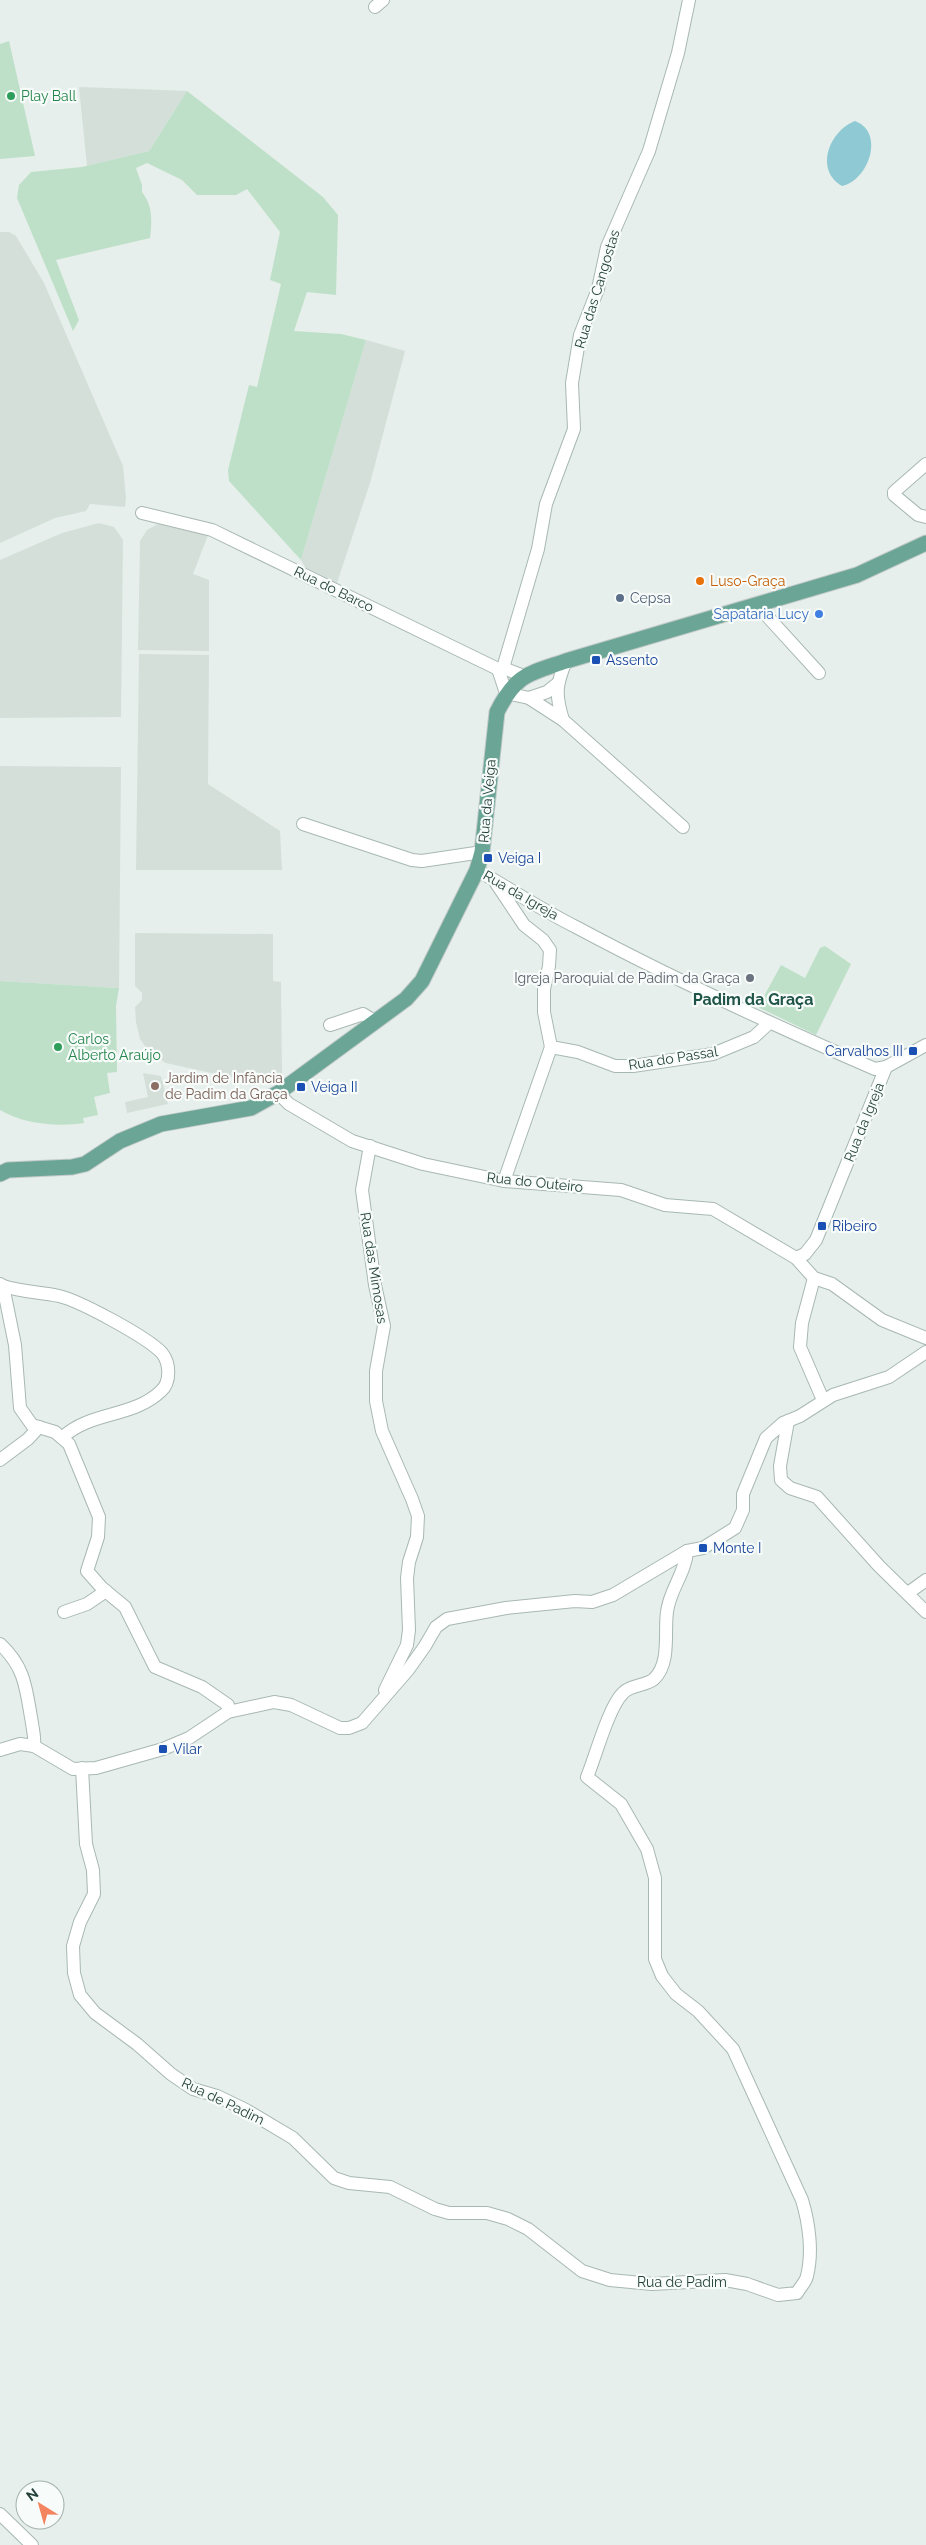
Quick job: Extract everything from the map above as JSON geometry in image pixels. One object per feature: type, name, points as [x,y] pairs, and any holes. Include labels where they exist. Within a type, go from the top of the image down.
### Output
[{"type":"main road","points":[[524,676],[566,661],[857,575],[926,543]]},
{"type":"main road","name":"Rua da Veiga","points":[[0,1174],[8,1170],[72,1167],[85,1164],[120,1141],[161,1124],[251,1108],[278,1093],[406,1000],[422,981],[477,870],[482,852],[497,712],[506,693],[524,676]]},
{"type":"street","name":"Rua das Cangostas","points":[[501,669],[538,549],[546,504],[574,429],[572,383],[580,335],[598,289],[607,247],[649,151],[678,53],[689,0]]},
{"type":"street","points":[[926,464],[894,492],[894,495],[918,515],[926,517]]},
{"type":"street","name":"Rua do Barco","points":[[143,518],[167,518],[212,530],[501,669],[524,676]]},
{"type":"street","points":[[757,605],[820,673]]},
{"type":"street","points":[[563,720],[558,702],[557,684],[566,661]]},
{"type":"street","points":[[501,669],[506,693],[529,698],[563,720],[683,827]]},
{"type":"street","points":[[529,698],[547,692],[557,684]]},
{"type":"street","points":[[303,824],[412,860],[422,861],[482,852]]},
{"type":"street","name":"Rua da Igreja","points":[[477,870],[574,927],[769,1023],[874,1069],[886,1067]]},
{"type":"street","points":[[495,880],[524,925],[543,940],[550,950],[544,989],[544,1012],[551,1048],[504,1182]]},
{"type":"street","points":[[330,1025],[363,1014],[376,1022]]},
{"type":"street","name":"Rua do Passal","points":[[551,1048],[578,1052],[615,1066],[633,1066],[714,1054],[754,1037],[769,1023]]},
{"type":"street","points":[[886,1067],[926,1044]]},
{"type":"street","name":"Rua da Igreja","points":[[796,1258],[805,1254],[816,1240],[886,1067]]},
{"type":"street","name":"Rua do Outeiro","points":[[278,1093],[289,1104],[352,1141],[423,1164],[504,1182],[622,1190],[665,1204],[702,1206],[726,1216],[796,1258],[814,1278]]},
{"type":"street","name":"Rua das Mimosas","points":[[370,1146],[362,1190],[374,1285],[384,1326],[376,1371],[376,1401],[382,1430],[418,1516],[417,1537],[409,1562],[407,1578],[409,1630],[406,1645],[378,1704]]},
{"type":"street","points":[[823,1400],[800,1347],[802,1323],[814,1278],[832,1284],[882,1320],[926,1338]]},
{"type":"street","points":[[63,1437],[84,1422],[139,1407],[162,1391],[168,1380],[168,1368],[163,1354],[148,1343],[83,1305],[59,1296],[24,1292],[2,1285],[15,1345],[20,1408],[32,1425],[55,1432],[69,1444],[100,1518],[98,1537],[87,1571],[125,1607],[155,1667],[202,1687],[228,1705],[228,1712]]},
{"type":"street","points":[[0,1750],[20,1744],[34,1746],[73,1769],[96,1768],[163,1749],[189,1738],[228,1712],[274,1702],[291,1705],[340,1728],[349,1728],[362,1723],[408,1670],[436,1627],[447,1619],[506,1608],[575,1601],[592,1602],[613,1595],[687,1551],[703,1548],[735,1528],[743,1510],[743,1494],[766,1438],[788,1421],[833,1394],[889,1377],[926,1352]]},
{"type":"street","points":[[788,1421],[780,1466],[781,1480],[790,1488],[817,1497],[879,1566],[926,1612]]},
{"type":"street","points":[[0,1460],[28,1439],[39,1427]]},
{"type":"street","name":"Rua de Padim","points":[[82,1768],[86,1844],[94,1870],[94,1894],[80,1922],[73,1946],[74,1973],[80,1995],[95,2013],[137,2044],[171,2074],[193,2089],[217,2096],[246,2110],[293,2138],[334,2178],[349,2183],[390,2187],[435,2209],[449,2212],[487,2213],[508,2219],[528,2229],[582,2270],[610,2280],[652,2284],[725,2280],[747,2284],[778,2295],[796,2292],[807,2278],[810,2258],[808,2219],[802,2200],[733,2049],[698,2011],[676,1994],[662,1976],[655,1958],[655,1878],[647,1849],[621,1804],[587,1778],[613,1708],[623,1692],[654,1679],[664,1660],[667,1610],[678,1576],[687,1558],[687,1551]]},
{"type":"street","points":[[908,1593],[926,1580]]},
{"type":"street","points":[[64,1612],[87,1604],[106,1591]]},
{"type":"street","points":[[0,1644],[11,1654],[28,1691],[35,1736],[34,1746]]},
{"type":"street","points":[[0,2514],[32,2545]]},
{"type":"shaded area","points":[[79,87],[187,91],[149,151],[87,166]]},
{"type":"shaded area","points":[[0,232],[9,232],[16,236],[44,283],[123,466],[126,498],[125,507],[90,504],[86,511],[55,518],[0,543]]},
{"type":"shaded area","points":[[366,340],[405,351],[370,483],[336,586],[309,574],[301,560]]},
{"type":"shaded area","points":[[99,523],[114,527],[123,540],[121,717],[0,718],[0,560],[62,533]]},
{"type":"shaded area","points":[[158,524],[208,535],[193,574],[209,580],[209,651],[138,650],[140,541],[147,530]]},
{"type":"shaded area","points":[[139,654],[209,655],[208,784],[280,831],[282,870],[136,870]]},
{"type":"shaded area","points":[[0,766],[121,767],[119,988],[0,981]]},
{"type":"shaded area","points":[[135,933],[273,934],[273,981],[281,982],[282,1074],[267,1081],[243,1080],[166,1063],[150,1053],[140,1039],[136,1022],[135,1007],[142,1000],[142,993],[135,986]]},
{"type":"shaded area","name":"Jardim de Infância de Padim da Graça","points":[[143,1073],[161,1076],[168,1104],[127,1113],[125,1102],[148,1097]]},
{"type":"green space","name":"Play Ball","points":[[9,41],[35,156],[0,159],[0,44]]},
{"type":"green space","points":[[187,91],[323,197],[338,215],[336,295],[307,292],[294,331],[341,334],[366,340],[301,560],[229,481],[228,470],[249,385],[257,387],[281,284],[270,280],[280,232],[247,189],[236,195],[197,195],[182,180],[147,163],[136,168],[142,185],[142,192],[150,208],[150,238],[56,260],[79,320],[73,331],[17,198],[19,185],[31,172],[82,167],[149,151]]},
{"type":"green space","points":[[825,946],[851,964],[816,1035],[758,1007],[781,965],[805,978],[820,948]]},
{"type":"green space","name":"Carlos Alberto Araújo","points":[[0,981],[119,988],[116,1006],[117,1072],[107,1073],[110,1093],[94,1097],[98,1115],[83,1118],[84,1123],[63,1125],[30,1121],[9,1115],[0,1110]]},
{"type":"water","points":[[855,121],[864,127],[869,135],[870,155],[860,175],[852,182],[842,186],[833,179],[829,170],[827,161],[828,151],[838,133]]},
{"type":"place","name":"Play Ball","points":[[11,96]]},
{"type":"place","name":"Luso-Graça","points":[[700,581]]},
{"type":"place","name":"Cepsa","points":[[620,598]]},
{"type":"place","name":"Sapataria Lucy","points":[[819,614]]},
{"type":"place","name":"Assento","points":[[596,660]]},
{"type":"place","name":"Veiga I","points":[[488,858]]},
{"type":"place","name":"Igreja Paroquial de Padim da Graça","points":[[750,978]]},
{"type":"place","name":"Carlos Alberto Araújo","points":[[58,1047]]},
{"type":"place","name":"Carvalhos III","points":[[913,1051]]},
{"type":"place","name":"Jardim de Infância de Padim da Graça","points":[[155,1086]]},
{"type":"place","name":"Veiga II","points":[[301,1087]]},
{"type":"place","name":"Ribeiro","points":[[822,1226]]},
{"type":"place","name":"Monte I","points":[[703,1548]]},
{"type":"place","name":"Vilar","points":[[163,1749]]},
{"type":"district","name":"Padim da Graça","points":[[753,999]]}]
